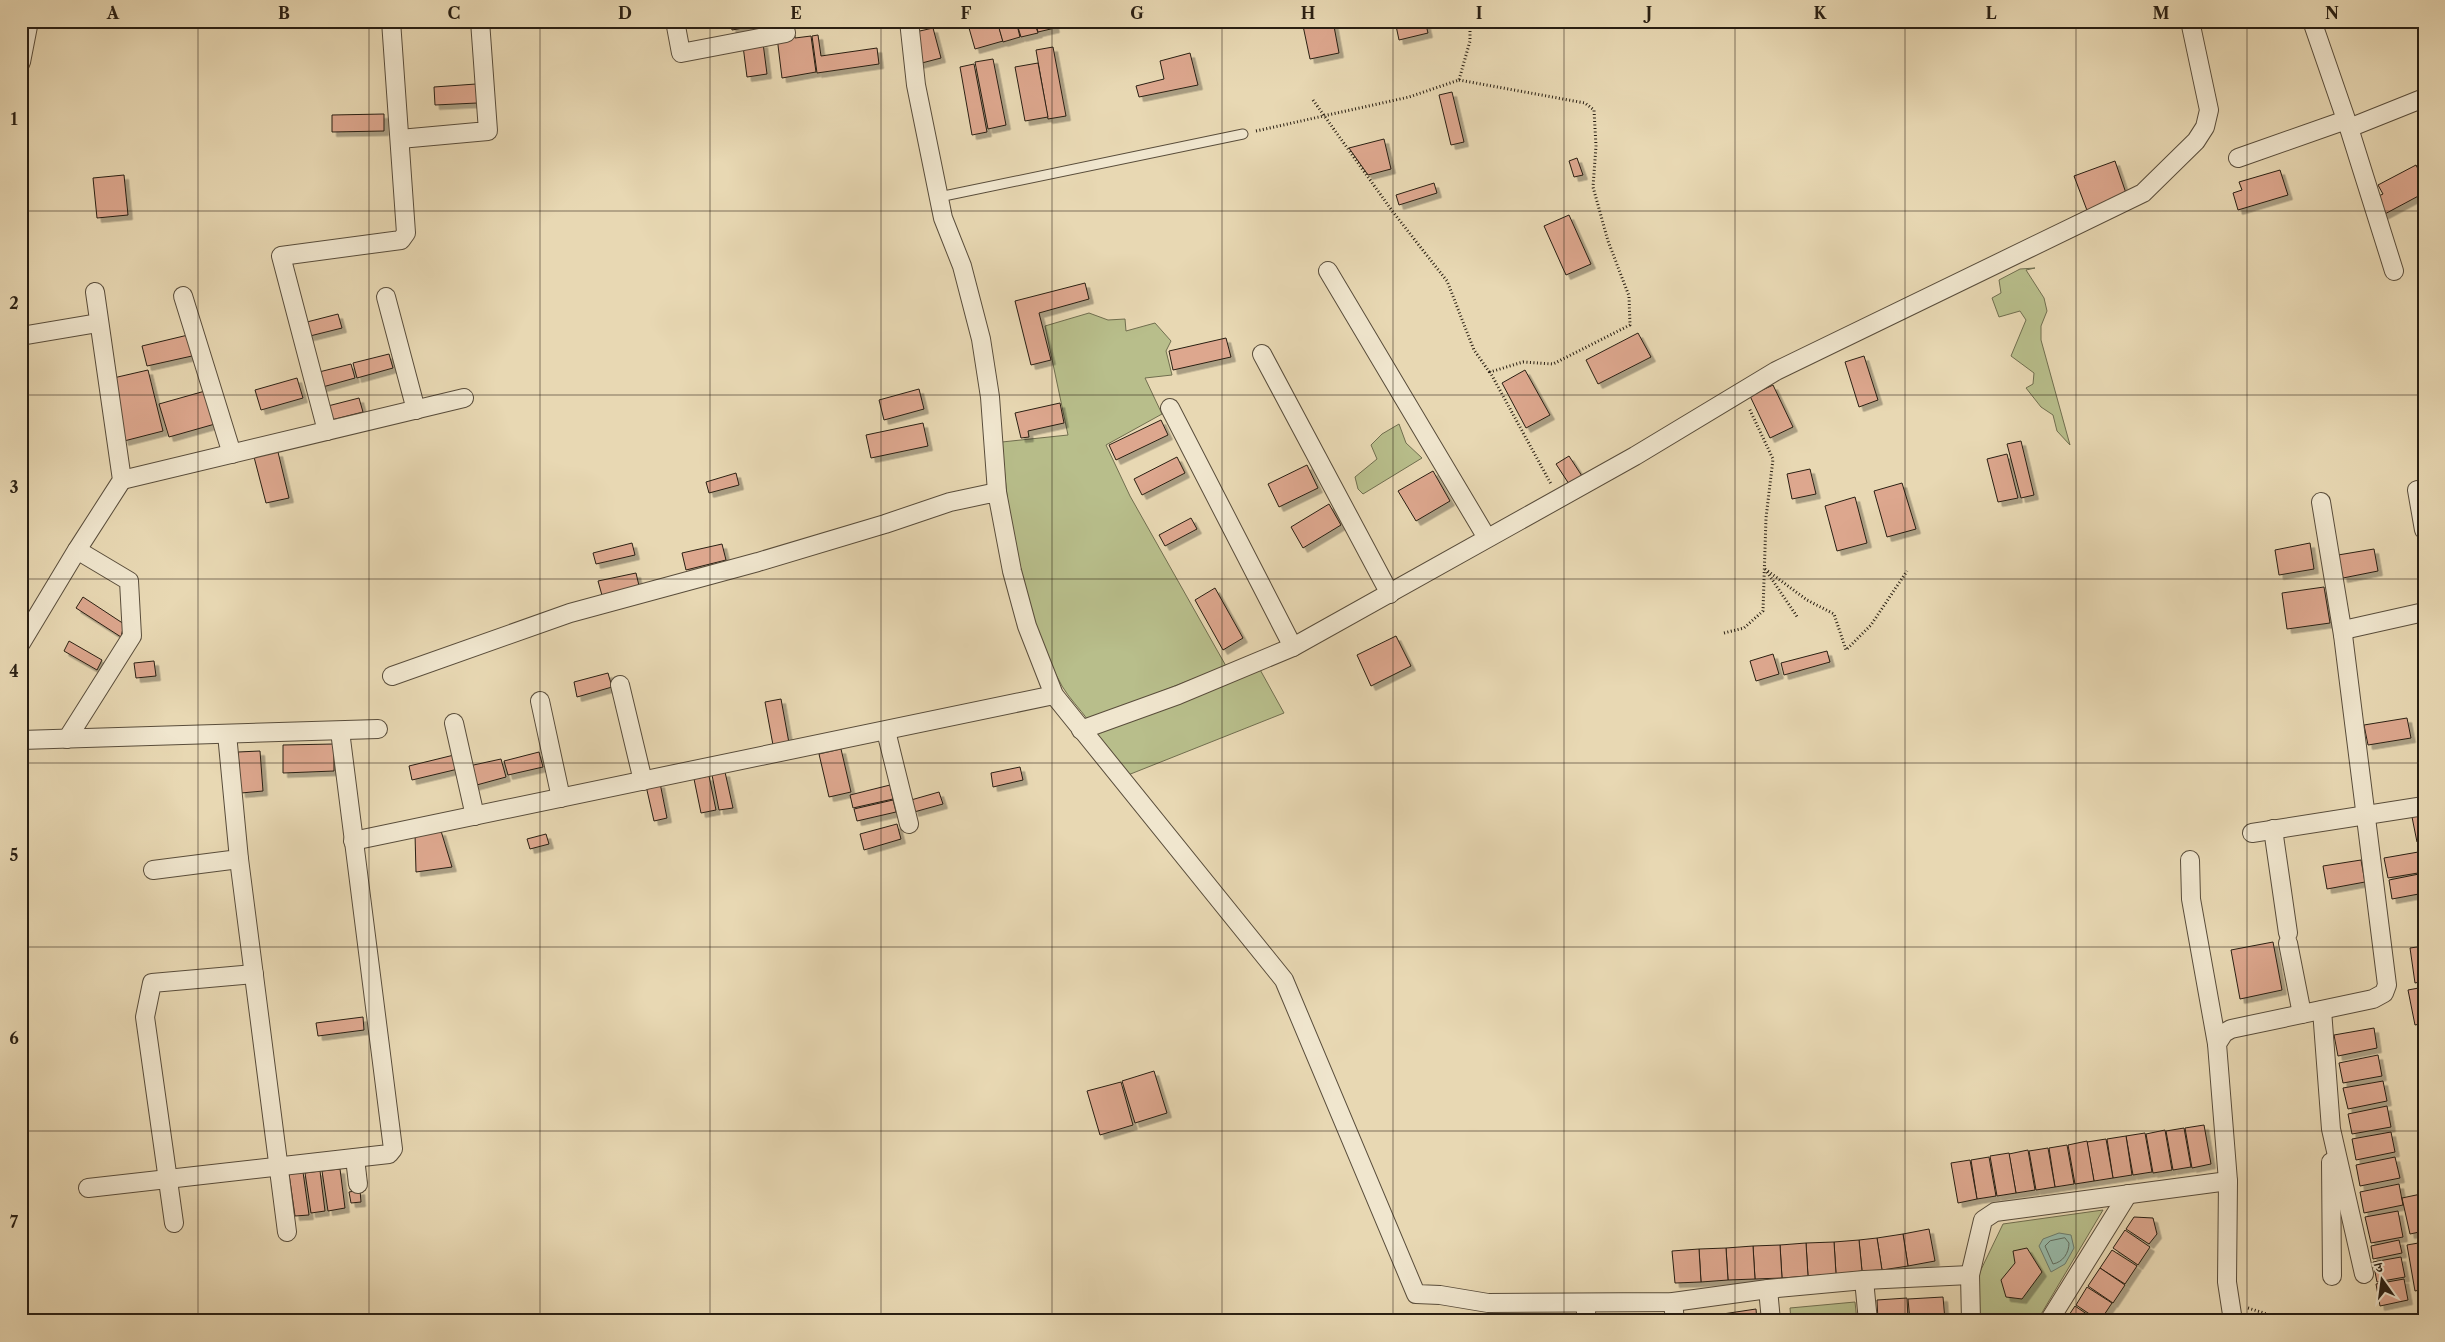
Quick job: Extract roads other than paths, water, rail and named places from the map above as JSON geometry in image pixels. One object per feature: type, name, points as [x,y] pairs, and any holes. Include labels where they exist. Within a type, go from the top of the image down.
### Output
[{"type":"street","points":[[327,431],[281,256],[401,240],[406,233],[391,21]]},
{"type":"street","points":[[400,139],[488,131],[480,21]]},
{"type":"street","points":[[675,21],[681,53],[786,33],[783,21]]},
{"type":"street","points":[[909,21],[916,86],[943,218],[962,266],[981,339],[990,397],[997,492],[1012,571],[1022,608],[1054,696],[1284,980],[1416,1294],[1440,1295],[1488,1303],[1673,1302],[1768,1289],[1864,1280],[1970,1274]]},
{"type":"street","points":[[1082,730],[1178,695],[1293,647],[1635,456],[1776,371],[2143,194],[2196,141],[2208,119],[2209,110],[2190,21]]},
{"type":"street","points":[[2312,21],[2348,124],[2394,271]]},
{"type":"street","points":[[21,62],[26,22]]},
{"type":"street","points":[[2238,158],[2424,98]]},
{"type":"street","points":[[1328,271],[1486,538]]},
{"type":"street","points":[[21,644],[77,550],[122,480],[95,292]]},
{"type":"street","points":[[184,296],[232,454]]},
{"type":"street","points":[[386,297],[416,410]]},
{"type":"street","points":[[21,336],[98,323]]},
{"type":"street","points":[[1262,354],[1390,594]]},
{"type":"street","points":[[122,480],[464,398]]},
{"type":"street","points":[[1170,408],[1293,647]]},
{"type":"street","points":[[2417,490],[2424,530]]},
{"type":"street","points":[[392,676],[570,613],[758,562],[885,524],[950,502],[997,492]]},
{"type":"street","points":[[2216,1044],[2231,1029],[2380,996],[2386,989],[2343,635],[2321,502]]},
{"type":"street","points":[[67,739],[132,636],[129,581],[77,550]]},
{"type":"street","points":[[2343,635],[2348,629],[2424,612]]},
{"type":"street","points":[[620,684],[643,781]]},
{"type":"street","points":[[353,841],[1054,696]]},
{"type":"street","points":[[540,701],[561,798]]},
{"type":"street","points":[[454,723],[474,816]]},
{"type":"street","points":[[21,740],[378,729]]},
{"type":"street","points":[[88,1188],[389,1154],[393,1149],[340,730]]},
{"type":"street","points":[[886,731],[909,824]]},
{"type":"street","points":[[227,734],[239,859],[287,1232]]},
{"type":"street","points":[[2252,833],[2424,806]]},
{"type":"street","points":[[2273,829],[2288,938],[2302,1014]]},
{"type":"street","points":[[154,870],[239,859]]},
{"type":"street","points":[[2190,860],[2191,898],[2216,1044],[2228,1180],[2227,1282],[2232,1315]]},
{"type":"street","points":[[174,1223],[144,1017],[152,983],[254,974]]},
{"type":"street","points":[[2322,1010],[2331,1129],[2332,1276]]},
{"type":"street","points":[[2331,1129],[2364,1274]]},
{"type":"street","points":[[355,1158],[358,1184]]},
{"type":"street","points":[[1971,1321],[1970,1274],[1983,1220],[1995,1212],[2228,1180]]},
{"type":"street","points":[[2048,1321],[2128,1194]]},
{"type":"street","points":[[1864,1280],[1868,1321]]},
{"type":"street","points":[[1768,1289],[1771,1321]]},
{"type":"street","points":[[1673,1302],[1675,1321]]},
{"type":"street","points":[[1585,1303],[1587,1321]]},
{"type":"lane","points":[[939,197],[1243,134]]},
{"type":"water","points":[[2059,1233],[2071,1235],[2074,1248],[2065,1264],[2051,1272],[2039,1246],[2043,1239]]}]
